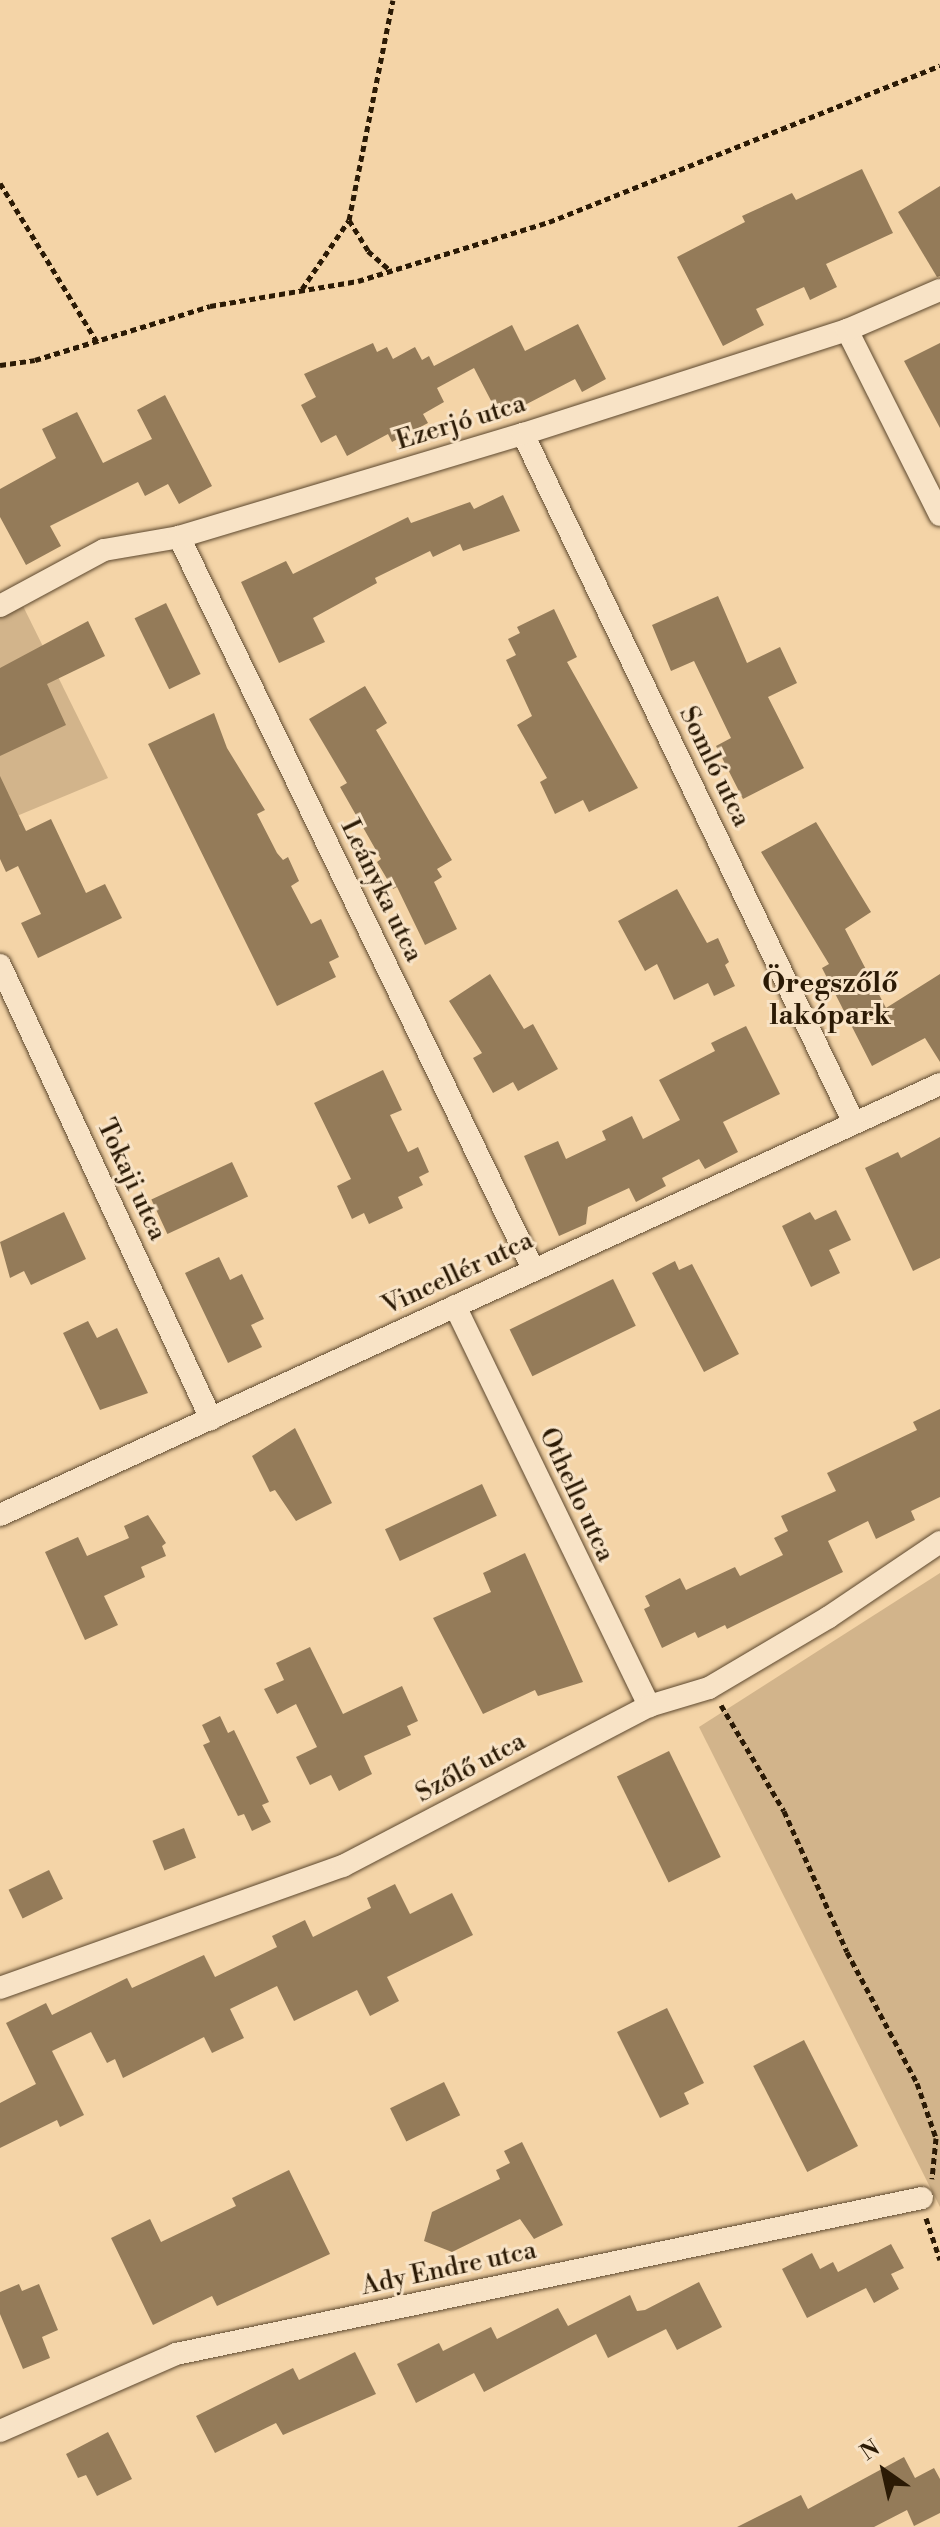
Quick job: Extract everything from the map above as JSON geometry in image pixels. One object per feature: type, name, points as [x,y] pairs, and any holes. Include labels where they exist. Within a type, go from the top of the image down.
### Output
[{"type":"street","name":"Ezerjó utca","points":[[0,606],[104,550],[179,537],[523,434],[847,330],[940,290]]},
{"type":"street","points":[[847,330],[940,515]]},
{"type":"street","name":"Somló utca","points":[[523,434],[854,1123]]},
{"type":"street","name":"Leányka utca","points":[[179,537],[533,1269]]},
{"type":"street","name":"Tokaji utca","points":[[0,965],[211,1419]]},
{"type":"street","name":"Vincellér utca","points":[[0,1515],[940,1084]]},
{"type":"street","name":"Othello utca","points":[[455,1306],[649,1706]]},
{"type":"street","name":"Szőlő utca","points":[[0,1988],[343,1866],[649,1706],[709,1688],[829,1617],[940,1542]]},
{"type":"street","name":"Ady Endre utca","points":[[0,2431],[176,2354],[922,2198]]},
{"type":"path","points":[[301,290],[349,220],[393,0]]},
{"type":"path","points":[[0,365],[97,342],[210,306],[391,271],[549,222],[940,66]]},
{"type":"path","points":[[0,183],[97,342]]},
{"type":"path","points":[[349,220],[368,251],[391,271]]},
{"type":"path","points":[[709,1688],[784,1811],[847,1952],[917,2083],[936,2138],[932,2184],[922,2198],[940,2260]]},
{"type":"shaded area","points":[[23,606],[108,778],[0,823],[0,617]]},
{"type":"shaded area","points":[[940,1573],[940,2207],[699,1727]]},
{"type":"building","points":[[862,169],[893,233],[826,264],[837,287],[810,300],[804,287],[756,309],[764,325],[723,346],[677,257],[745,222],[742,216],[792,193],[796,200]]},
{"type":"building","points":[[940,186],[940,276],[937,277],[898,212]]},
{"type":"building","points":[[578,324],[606,379],[582,392],[575,379],[500,418],[474,368],[437,388],[444,402],[423,414],[428,423],[392,442],[388,434],[347,456],[336,435],[321,443],[301,405],[316,397],[304,374],[373,343],[377,352],[387,347],[393,359],[415,347],[422,360],[429,356],[434,366],[512,325],[525,351]]},
{"type":"building","points":[[940,343],[940,428],[904,361]]},
{"type":"building","points":[[165,395],[212,486],[179,504],[168,484],[145,496],[138,482],[50,526],[61,546],[26,565],[0,517],[0,489],[56,458],[42,429],[77,412],[103,463],[152,439],[137,410]]},
{"type":"building","points":[[503,495],[520,531],[463,551],[460,544],[433,557],[430,551],[375,578],[377,583],[313,618],[325,642],[279,663],[241,582],[286,561],[293,574],[408,517],[411,523],[470,502],[474,509]]},
{"type":"building","points":[[718,596],[747,663],[780,647],[797,683],[768,697],[804,768],[743,799],[716,746],[731,738],[694,661],[671,671],[652,625]]},
{"type":"building","points":[[166,603],[201,674],[169,689],[135,618]]},
{"type":"building","points":[[554,609],[577,657],[567,662],[638,788],[589,812],[583,800],[555,814],[540,782],[547,778],[517,725],[532,716],[506,660],[516,655],[508,639],[520,633],[517,627]]},
{"type":"building","points":[[88,621],[105,656],[47,684],[66,725],[0,756],[0,668]]},
{"type":"building","points":[[365,686],[387,723],[376,730],[452,860],[437,869],[442,877],[434,882],[457,929],[425,945],[397,887],[393,889],[377,862],[381,859],[340,787],[347,783],[309,719]]},
{"type":"building","points":[[214,713],[227,748],[265,810],[257,814],[277,853],[283,860],[288,857],[299,881],[291,886],[311,924],[321,919],[339,957],[329,962],[336,977],[277,1006],[148,744]]},
{"type":"building","points":[[0,776],[26,831],[51,819],[86,893],[105,884],[122,918],[38,958],[21,923],[41,914],[18,866],[6,872],[0,859]]},
{"type":"building","points":[[816,822],[871,912],[845,929],[886,1008],[940,974],[940,1062],[925,1038],[872,1066],[822,968],[829,964],[761,852]]},
{"type":"building","points":[[677,889],[707,943],[718,938],[729,962],[725,965],[735,986],[714,996],[708,983],[674,1000],[657,964],[645,971],[618,921]]},
{"type":"building","points":[[490,974],[524,1029],[533,1024],[558,1069],[518,1091],[513,1082],[493,1093],[473,1058],[482,1053],[449,1001]]},
{"type":"building","points":[[746,1026],[780,1094],[723,1122],[738,1152],[705,1169],[699,1159],[662,1178],[666,1186],[636,1202],[629,1188],[588,1207],[586,1224],[559,1236],[524,1156],[558,1141],[566,1159],[606,1140],[602,1131],[632,1116],[643,1139],[680,1120],[659,1080],[715,1051],[711,1043]]},
{"type":"building","points":[[383,1070],[402,1110],[390,1115],[408,1152],[418,1147],[429,1172],[419,1177],[423,1185],[398,1197],[403,1208],[369,1224],[364,1213],[352,1219],[337,1186],[351,1179],[314,1103]]},
{"type":"building","points":[[940,1137],[940,1258],[913,1271],[865,1168],[898,1152],[901,1158]]},
{"type":"building","points":[[232,1162],[248,1196],[167,1234],[151,1200]]},
{"type":"building","points":[[836,1210],[851,1240],[829,1250],[840,1273],[811,1287],[782,1226],[810,1212],[815,1220]]},
{"type":"building","points":[[64,1212],[86,1259],[31,1285],[24,1271],[10,1278],[0,1242]]},
{"type":"building","points":[[219,1257],[230,1280],[242,1274],[264,1319],[251,1325],[262,1347],[228,1363],[185,1273]]},
{"type":"building","points":[[675,1261],[679,1270],[692,1264],[739,1354],[704,1372],[652,1273]]},
{"type":"building","points":[[613,1279],[636,1326],[532,1376],[510,1329]]},
{"type":"building","points":[[88,1321],[97,1338],[117,1328],[148,1393],[100,1410],[63,1333]]},
{"type":"building","points":[[940,1409],[940,1497],[911,1511],[915,1520],[876,1539],[868,1521],[828,1541],[843,1572],[727,1629],[725,1625],[698,1638],[695,1632],[662,1648],[644,1609],[650,1606],[645,1596],[680,1578],[686,1590],[735,1567],[740,1576],[783,1555],[774,1538],[788,1531],[781,1516],[836,1491],[827,1473],[917,1430],[913,1422]]},
{"type":"building","points":[[295,1428],[332,1503],[296,1521],[275,1490],[270,1492],[252,1456]]},
{"type":"building","points":[[482,1484],[497,1516],[400,1561],[385,1529]]},
{"type":"building","points":[[148,1515],[166,1543],[162,1546],[166,1556],[141,1567],[145,1577],[104,1596],[118,1625],[85,1640],[45,1552],[78,1537],[87,1556],[129,1538],[124,1526]]},
{"type":"building","points":[[525,1553],[583,1682],[538,1696],[535,1690],[483,1714],[433,1618],[491,1592],[483,1573]]},
{"type":"building","points":[[310,1647],[343,1714],[402,1686],[418,1721],[407,1726],[411,1735],[364,1756],[372,1774],[339,1791],[331,1775],[310,1785],[296,1757],[317,1747],[296,1704],[277,1714],[264,1689],[284,1680],[276,1663]]},
{"type":"building","points":[[220,1716],[228,1733],[234,1730],[269,1802],[262,1805],[271,1822],[252,1831],[244,1814],[238,1816],[203,1745],[210,1742],[202,1725]]},
{"type":"building","points":[[669,1751],[721,1857],[669,1882],[617,1776]]},
{"type":"building","points":[[184,1828],[196,1858],[164,1870],[152,1841]]},
{"type":"building","points":[[49,1870],[63,1899],[23,1918],[9,1890]]},
{"type":"building","points":[[395,1884],[410,1914],[452,1893],[473,1935],[387,1977],[399,2001],[370,2016],[357,1990],[294,2021],[277,1986],[230,2009],[244,2038],[212,2053],[204,2037],[123,2078],[115,2059],[107,2063],[91,2032],[52,2051],[84,2115],[60,2127],[57,2120],[0,2148],[0,2103],[36,2084],[6,2023],[46,2003],[52,2015],[127,1978],[132,1988],[204,1955],[215,1977],[277,1947],[272,1936],[305,1920],[313,1937],[371,1908],[367,1898]]},
{"type":"building","points":[[667,2008],[704,2083],[684,2093],[689,2104],[660,2118],[617,2032]]},
{"type":"building","points":[[804,2040],[858,2146],[807,2172],[753,2066]]},
{"type":"building","points":[[444,2082],[460,2115],[406,2142],[390,2108]]},
{"type":"building","points":[[522,2142],[563,2225],[534,2239],[520,2219],[452,2252],[424,2241],[432,2212],[500,2179],[496,2170],[510,2163],[504,2151]]},
{"type":"building","points":[[289,2170],[330,2254],[217,2306],[212,2296],[153,2325],[111,2238],[150,2219],[161,2242],[236,2206],[232,2198]]},
{"type":"building","points":[[891,2244],[904,2268],[891,2274],[899,2289],[874,2303],[866,2288],[807,2318],[782,2269],[812,2253],[820,2269],[833,2262],[838,2272]]},
{"type":"building","points":[[699,2282],[722,2327],[677,2350],[666,2329],[608,2358],[596,2334],[484,2392],[474,2373],[416,2403],[397,2364],[439,2343],[443,2351],[491,2327],[497,2339],[558,2308],[568,2326],[630,2295],[637,2311],[645,2310]]},
{"type":"building","points":[[19,2284],[22,2291],[39,2284],[58,2330],[42,2337],[50,2358],[23,2369],[0,2314],[0,2292]]},
{"type":"building","points":[[355,2352],[376,2394],[283,2435],[276,2423],[215,2453],[196,2416],[293,2368],[299,2380]]},
{"type":"building","points":[[108,2432],[132,2479],[97,2496],[86,2475],[78,2478],[66,2454]]},
{"type":"building","points":[[904,2457],[915,2478],[934,2468],[940,2479],[940,2513],[914,2526],[907,2510],[874,2527],[737,2527],[801,2495],[808,2509]]},
{"type":"district","name":"Öregszőlő lakópark","points":[[830,1000]]}]
